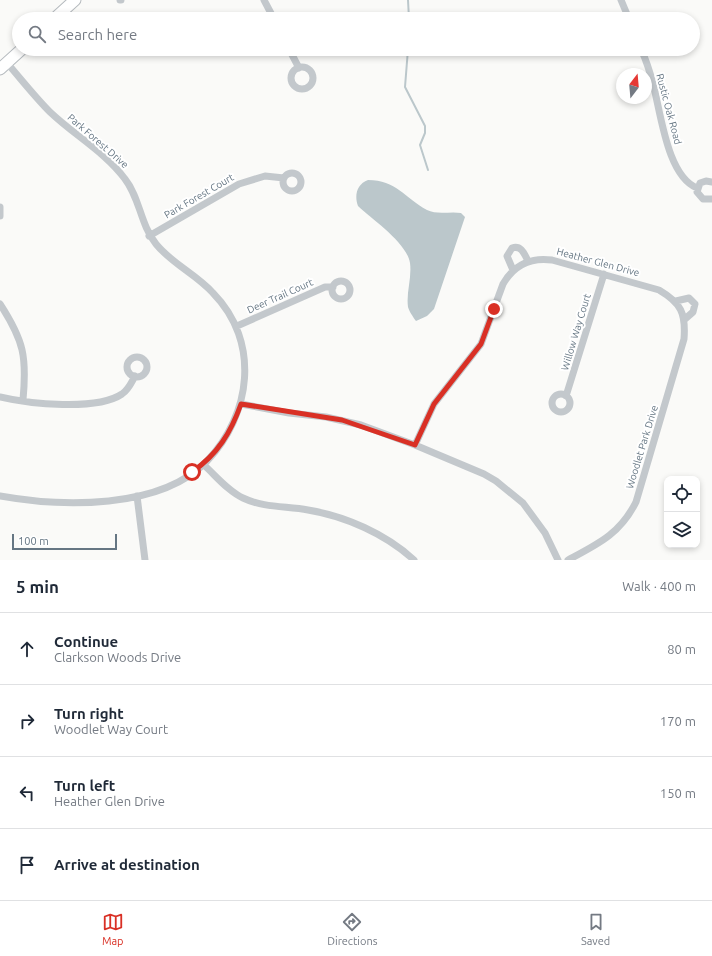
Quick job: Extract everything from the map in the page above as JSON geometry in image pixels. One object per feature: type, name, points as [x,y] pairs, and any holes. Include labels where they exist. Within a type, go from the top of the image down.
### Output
[{"type":"main road","points":[[61,12],[74,0]]},
{"type":"main road","points":[[3,66],[14,56]]},
{"type":"street","points":[[264,0],[270,12]]},
{"type":"street","points":[[621,0],[626,12]]},
{"type":"street","points":[[292,56],[298,68]]},
{"type":"street","name":"Rustic Oak Road","points":[[644,56],[653,82],[665,137],[675,162],[688,185],[697,188],[700,197],[706,200],[712,199]]},
{"type":"street","name":"Park Forest Drive","points":[[0,496],[32,501],[100,501],[137,496],[166,488],[184,479],[204,464],[228,436],[241,404],[245,366],[242,341],[236,326],[215,294],[175,263],[149,236],[127,181],[118,170],[50,112],[3,66]]},
{"type":"street","name":"Park Forest Court","points":[[149,236],[239,184],[265,176],[284,178]]},
{"type":"street","points":[[697,188],[703,181],[712,182]]},
{"type":"street","points":[[0,207],[0,216]]},
{"type":"street","points":[[415,445],[434,404],[481,344],[503,284],[513,270],[528,260],[522,250],[518,248],[512,248],[507,256],[513,270]]},
{"type":"street","name":"Heather Glen Drive","points":[[528,260],[536,258],[552,260],[659,290],[676,301],[681,310]]},
{"type":"street","name":"Willow Way Court","points":[[566,396],[604,274]]},
{"type":"street","name":"Deer Trail Court","points":[[236,326],[325,287],[333,287]]},
{"type":"street","points":[[676,301],[689,298],[695,304],[693,312],[685,319]]},
{"type":"street","points":[[0,304],[13,323],[21,342],[25,377],[23,400]]},
{"type":"street","name":"Woodlet Park Drive","points":[[568,560],[598,544],[616,530],[631,512],[636,502],[684,339],[685,319],[681,310]]},
{"type":"street","points":[[0,397],[69,404],[107,400],[123,393],[129,388],[135,376]]},
{"type":"street","points":[[241,404],[342,420],[415,445],[484,474],[507,489],[523,503],[536,520],[558,560]]},
{"type":"street","points":[[204,464],[231,490],[242,497],[270,507],[316,511],[350,522],[395,545],[414,560]]},
{"type":"street","points":[[137,496],[145,560]]},
{"type":"shaded area","points":[[368,180],[378,181],[393,186],[427,210],[435,212],[461,213],[465,217],[434,309],[427,316],[416,321],[408,307],[410,263],[408,255],[396,240],[358,206],[356,198],[357,190],[361,184]]},
{"type":"waterway","points":[[408,0],[409,12]]},
{"type":"waterway","points":[[407,56],[405,87],[425,126],[425,133],[420,145],[428,170]]},
{"type":"route","points":[[192,472],[204,464],[217,451],[228,436],[241,404],[289,413],[342,420],[415,445],[429,412],[439,396],[481,344],[494,309]]}]
